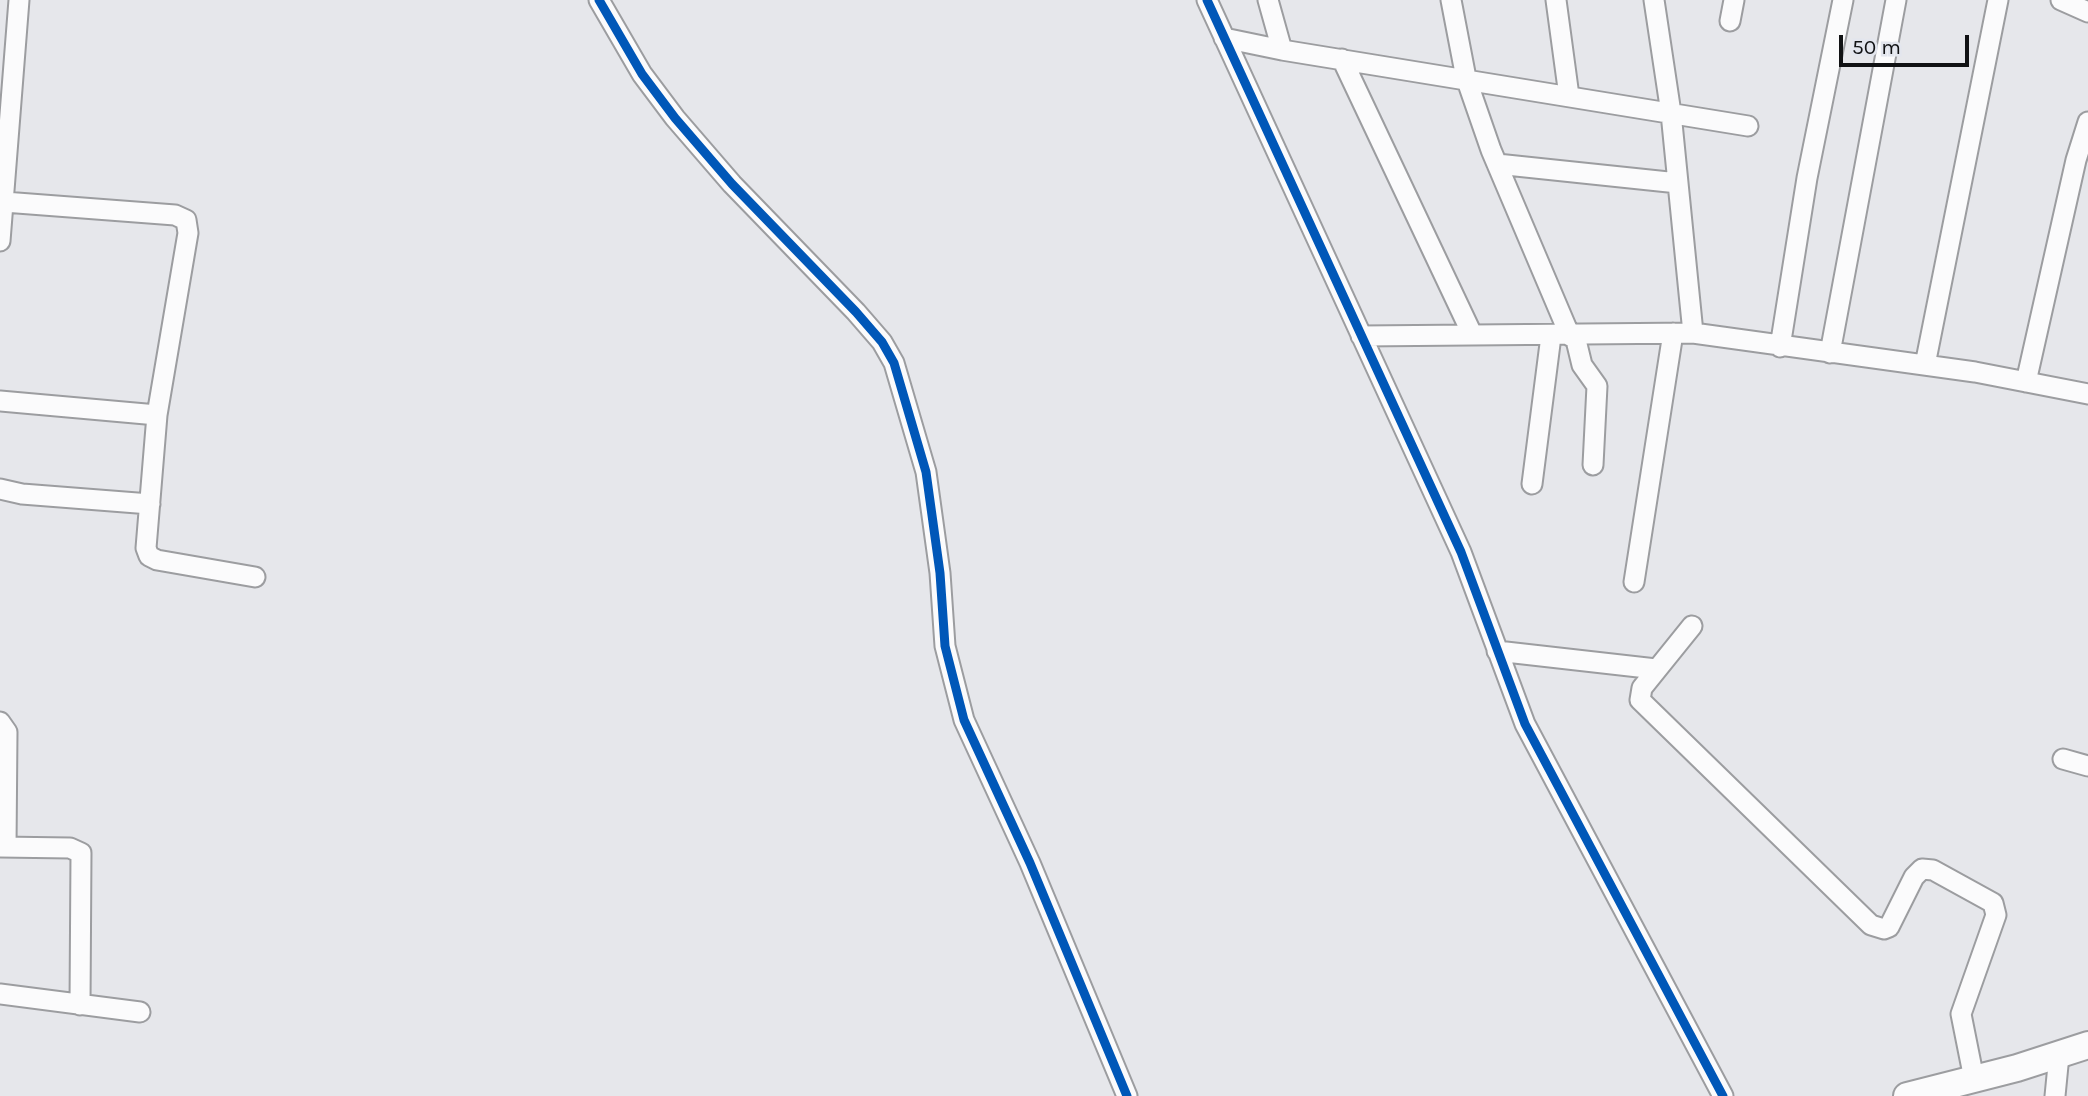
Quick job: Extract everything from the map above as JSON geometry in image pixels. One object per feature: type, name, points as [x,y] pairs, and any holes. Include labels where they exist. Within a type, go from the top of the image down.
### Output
[{"type":"highway","points":[[1910,1096],[2088,1045]]},
{"type":"street","points":[[0,241],[4,202],[5,135],[19,0]]},
{"type":"street","points":[[599,0],[642,74],[675,118],[733,184],[856,312],[882,342],[894,363],[926,472],[940,573],[945,646],[964,720],[1030,863],[1127,1096]]},
{"type":"street","points":[[1207,0],[1461,552],[1525,724],[1723,1096]]},
{"type":"street","points":[[1268,0],[1282,50]]},
{"type":"street","points":[[1451,0],[1466,78],[1497,164],[1565,336],[1597,386],[1593,465]]},
{"type":"street","points":[[1556,0],[1569,96]]},
{"type":"street","points":[[1654,0],[1671,113],[1693,333]]},
{"type":"street","points":[[1730,21],[1734,0]]},
{"type":"street","points":[[1780,347],[1807,178],[1843,0]]},
{"type":"street","points":[[1830,354],[1896,0]]},
{"type":"street","points":[[1925,365],[1998,0]]},
{"type":"street","points":[[2061,0],[2088,12]]},
{"type":"street","points":[[1224,38],[1282,50],[1748,126]]},
{"type":"street","points":[[1342,60],[1472,334]]},
{"type":"street","points":[[2026,382],[2076,160],[2088,122]]},
{"type":"street","points":[[1497,164],[1678,183]]},
{"type":"street","points":[[4,202],[175,215],[186,220],[188,233],[157,415],[146,548],[153,559],[255,577]]},
{"type":"street","points":[[1634,582],[1673,333]]},
{"type":"street","points":[[1361,336],[1693,333],[1925,365],[2088,394]]},
{"type":"street","points":[[1532,484],[1565,336]]},
{"type":"street","points":[[0,401],[157,415]]},
{"type":"street","points":[[0,489],[22,494],[150,504]]},
{"type":"street","points":[[1692,626],[1640,691],[1642,703],[1871,925],[1878,928],[1889,927],[1914,877],[1922,869],[1933,870],[1993,903],[1996,915],[1961,1014],[1974,1079]]},
{"type":"street","points":[[1497,651],[1656,668]]},
{"type":"street","points":[[0,722],[7,732],[3,847],[70,848],[81,853],[80,1004]]},
{"type":"street","points":[[2063,759],[2088,766]]},
{"type":"street","points":[[0,994],[140,1012]]},
{"type":"street","points":[[2054,1096],[2059,1055]]},
{"type":"cycle path","points":[[599,0],[642,74],[675,118],[732,184],[856,312],[882,342],[894,363],[926,472],[940,573],[945,646],[964,720],[1030,863],[1127,1096]]},
{"type":"cycle path","points":[[1207,0],[1461,552],[1525,724],[1723,1096]]}]
